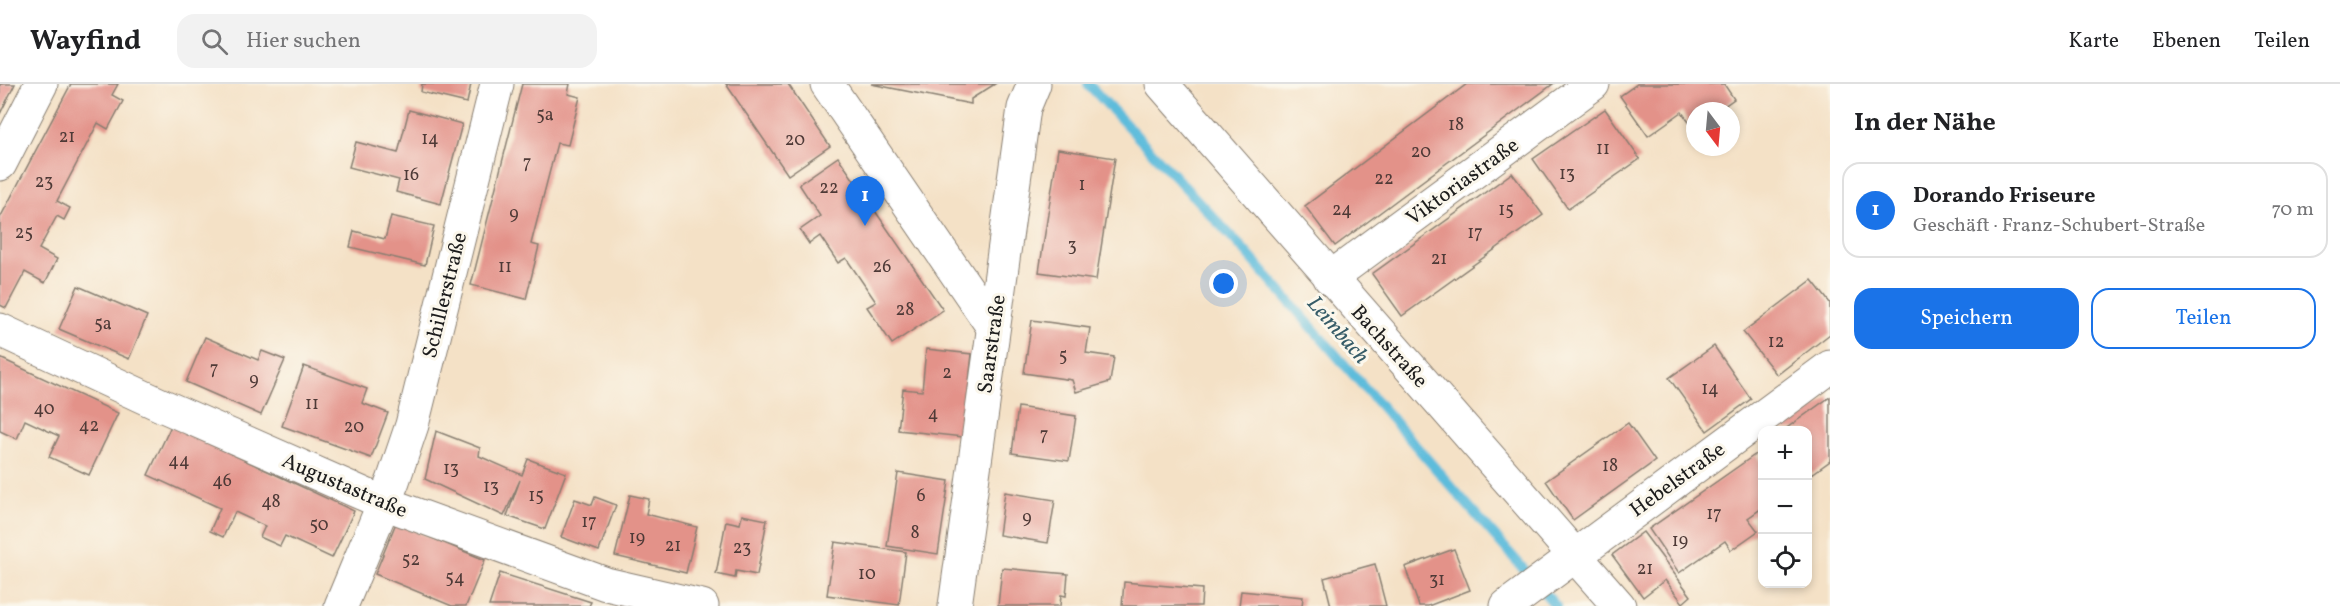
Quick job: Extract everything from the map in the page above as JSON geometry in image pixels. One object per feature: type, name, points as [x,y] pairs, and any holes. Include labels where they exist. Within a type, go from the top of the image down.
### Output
[{"type":"street","points":[[0,164],[41,84]]},
{"type":"street","name":"Schillerstraße","points":[[341,606],[384,504],[412,425],[497,84]]},
{"type":"street","points":[[827,84],[993,327]]},
{"type":"street","name":"Saarstraße","points":[[955,606],[1024,108],[1034,84]]},
{"type":"street","name":"Bachstraße","points":[[1162,84],[1330,278],[1564,562],[1619,606]]},
{"type":"street","name":"Viktoriastraße","points":[[1330,278],[1593,84]]},
{"type":"street","name":"Augustastraße","points":[[0,330],[150,400],[384,504],[606,584],[702,606]]},
{"type":"street","name":"Hebelstraße","points":[[1564,562],[1830,367]]},
{"type":"street","points":[[1513,602],[1564,562]]},
{"type":"building","points":[[0,84],[15,84],[0,114]]},
{"type":"building","points":[[71,84],[118,84],[112,95],[123,101],[108,129],[98,123],[57,201],[70,208],[64,220],[57,216],[39,249],[57,259],[45,283],[25,272],[6,308],[0,305],[0,218]]},
{"type":"building","points":[[422,84],[471,84],[467,103],[421,92]]},
{"type":"building","points":[[522,84],[570,84],[568,94],[580,97],[568,145],[557,143],[531,244],[539,246],[526,299],[471,285]]},
{"type":"building","points":[[726,84],[788,84],[830,146],[788,175]]},
{"type":"building","points":[[871,84],[995,84],[971,99],[971,104]]},
{"type":"building","points":[[1467,84],[1553,84],[1335,246],[1305,206]]},
{"type":"building","points":[[1637,84],[1724,84],[1734,99],[1730,102],[1686,102],[1686,118],[1682,112],[1648,136],[1620,96]]},
{"type":"building","points":[[1605,109],[1640,159],[1568,209],[1533,159]]},
{"type":"building","points":[[409,110],[462,124],[441,204],[396,192],[399,180],[349,167],[356,142],[398,153]]},
{"type":"building","points":[[1058,149],[1115,158],[1096,280],[1039,272]]},
{"type":"building","points":[[838,157],[943,310],[892,344],[867,307],[876,302],[846,258],[838,263],[820,236],[809,244],[800,230],[820,216],[799,184]]},
{"type":"building","points":[[1512,173],[1543,215],[1402,316],[1372,274]]},
{"type":"building","points":[[391,216],[434,226],[425,265],[350,247],[354,231],[385,239]]},
{"type":"building","points":[[1812,280],[1830,303],[1830,334],[1777,375],[1743,332]]},
{"type":"building","points":[[78,286],[147,316],[129,359],[59,329]]},
{"type":"building","points":[[1032,320],[1090,328],[1086,353],[1114,357],[1110,382],[1076,392],[1072,380],[1024,373]]},
{"type":"building","points":[[205,337],[258,360],[262,351],[285,360],[261,415],[186,382]]},
{"type":"building","points":[[1714,346],[1751,399],[1707,431],[1669,378]]},
{"type":"building","points":[[926,349],[972,354],[963,437],[898,430],[903,389],[922,391]]},
{"type":"building","points":[[0,358],[118,413],[89,475],[49,457],[59,436],[25,420],[17,439],[0,431]]},
{"type":"building","points":[[304,366],[367,389],[362,403],[388,413],[371,458],[282,426]]},
{"type":"building","points":[[1830,397],[1830,461],[1812,474],[1812,426],[1790,426]]},
{"type":"building","points":[[1018,407],[1076,416],[1069,461],[1012,453]]},
{"type":"building","points":[[1628,423],[1655,461],[1573,520],[1546,481]]},
{"type":"building","points":[[171,426],[354,511],[332,558],[285,536],[280,546],[260,537],[265,526],[235,512],[223,537],[210,531],[220,508],[148,475]]},
{"type":"building","points":[[436,431],[480,448],[479,456],[522,475],[528,459],[566,473],[545,529],[507,516],[520,480],[504,516],[425,479]]},
{"type":"building","points":[[1756,454],[1758,457],[1758,511],[1748,518],[1758,531],[1731,550],[1725,541],[1679,573],[1649,529]]},
{"type":"building","points":[[898,473],[949,481],[938,554],[887,546]]},
{"type":"building","points":[[1005,492],[1055,500],[1048,543],[999,535]]},
{"type":"building","points":[[630,495],[649,499],[646,514],[697,527],[686,573],[615,556]]},
{"type":"building","points":[[595,497],[616,505],[599,551],[561,537],[575,499],[592,505]]},
{"type":"building","points":[[742,515],[767,520],[757,575],[736,571],[735,578],[716,574],[726,521],[740,524]]},
{"type":"building","points":[[396,523],[485,560],[466,606],[452,606],[375,574]]},
{"type":"building","points":[[1643,532],[1691,596],[1683,603],[1665,580],[1643,597],[1612,555]]},
{"type":"building","points":[[835,542],[906,552],[899,605],[827,595]]},
{"type":"building","points":[[1454,549],[1470,590],[1428,606],[1419,606],[1405,567]]},
{"type":"building","points":[[1375,564],[1386,606],[1331,606],[1324,578]]},
{"type":"building","points":[[1002,568],[1068,574],[1066,596],[1061,595],[1060,606],[998,606]]},
{"type":"building","points":[[500,573],[591,602],[589,606],[489,606]]},
{"type":"building","points":[[1124,582],[1202,589],[1201,606],[1122,606]]},
{"type":"building","points":[[1241,591],[1303,597],[1302,606],[1239,606]]},
{"type":"waterway","name":"Leimbach","points":[[1088,84],[1245,251],[1556,606]]},
{"type":"place","name":"Dorando Friseure","points":[[865,226]]}]
